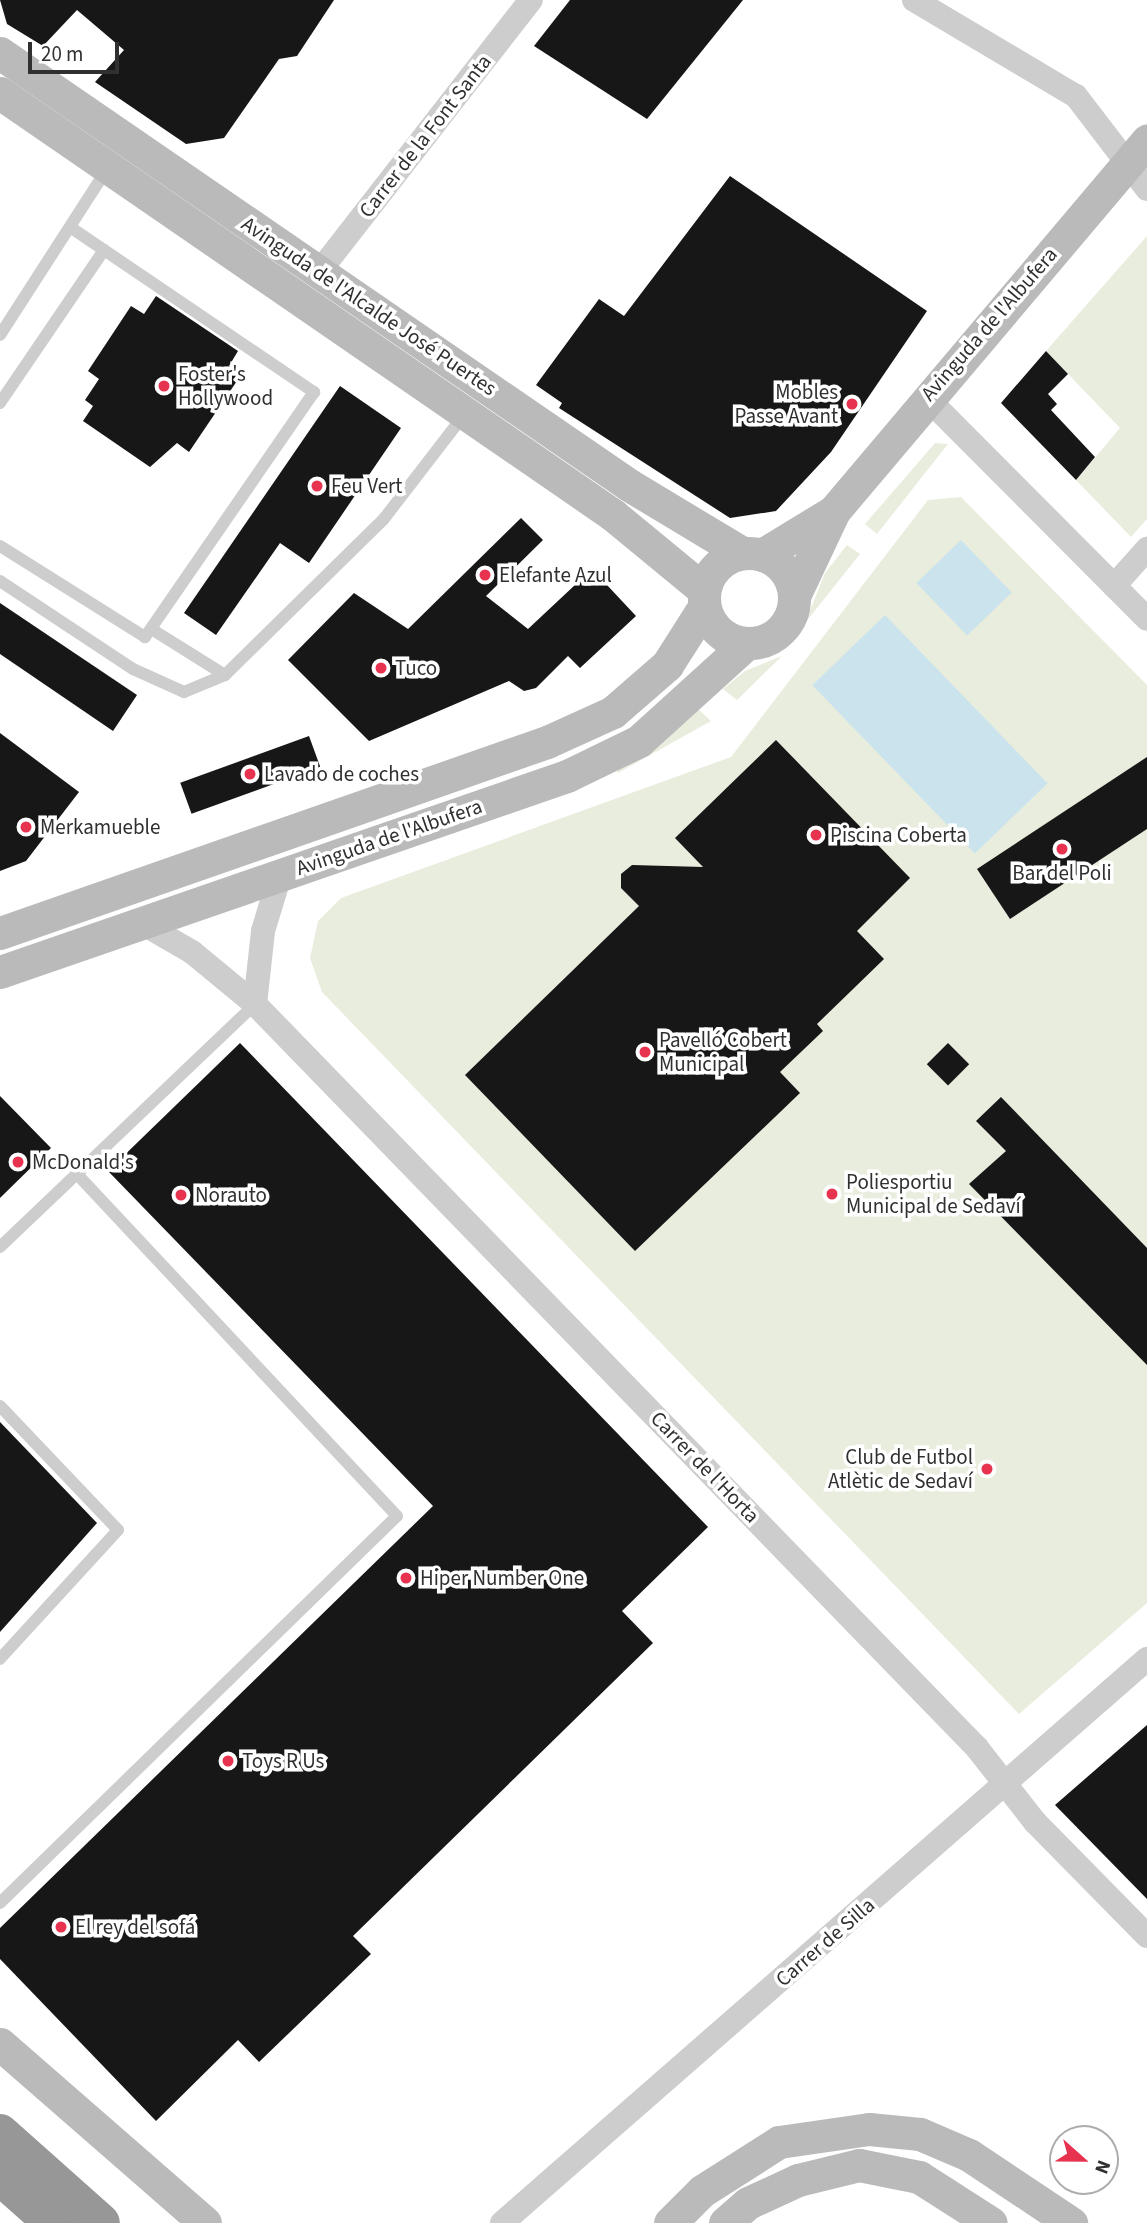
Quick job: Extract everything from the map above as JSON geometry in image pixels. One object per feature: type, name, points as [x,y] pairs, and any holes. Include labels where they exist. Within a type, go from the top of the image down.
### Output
[{"type":"highway","points":[[0,2133],[101,2223]]},
{"type":"highway","points":[[0,2176],[53,2223]]},
{"type":"street","name":"Carrer de la Font Santa","points":[[319,272],[531,0]]},
{"type":"street","points":[[914,0],[1076,96],[1136,178]]},
{"type":"street","name":"Avinguda de l'Alcalde José Puertes","points":[[0,52],[629,485],[752,554]]},
{"type":"street","name":"Avinguda de l'Alcalde José Puertes","points":[[0,93],[465,419],[612,515],[704,598]]},
{"type":"street","name":"Avinguda de l'Albufera","points":[[794,596],[834,510],[926,397],[1136,178],[1147,140]]},
{"type":"street","points":[[926,397],[1147,619]]},
{"type":"street","name":"Avinguda de l'Albufera","points":[[752,554],[834,510]]},
{"type":"street","points":[[1114,586],[1147,549]]},
{"type":"street","points":[[752,554],[784,570],[794,596],[793,611],[775,636],[746,644],[719,633],[704,598],[717,565],[752,554]]},
{"type":"street","name":"Avinguda de l'Albufera","points":[[0,933],[547,742],[613,712],[667,665],[704,598]]},
{"type":"street","name":"Avinguda de l'Albufera","points":[[0,972],[567,776],[639,741],[746,644]]},
{"type":"street","points":[[255,1004],[263,931],[280,875]]},
{"type":"street","name":"Carrer de l'Horta","points":[[142,923],[192,952],[255,1004],[1005,1784],[1147,1936]]},
{"type":"street","name":"Carrer de Silla","points":[[502,2223],[1147,1659]]},
{"type":"street","points":[[0,2044],[205,2223]]},
{"type":"street","points":[[670,2223],[742,2161],[779,2142],[831,2132],[920,2134],[1009,2182],[1071,2223]]},
{"type":"street","points":[[725,2223],[748,2203],[798,2180],[859,2165],[919,2177],[991,2223]]},
{"type":"street","points":[[1009,2182],[1038,2223]]},
{"type":"lane","points":[[0,335],[107,168]]},
{"type":"lane","points":[[0,546],[134,635],[153,630],[314,392],[70,226]]},
{"type":"lane","points":[[0,403],[104,250]]},
{"type":"lane","points":[[0,581],[133,669],[184,692],[225,675],[383,520],[465,419],[425,345]]},
{"type":"lane","points":[[153,630],[225,675]]},
{"type":"lane","points":[[0,1247],[255,1004]]},
{"type":"lane","points":[[0,1903],[397,1516],[77,1174]]},
{"type":"lane","points":[[0,1406],[118,1530],[0,1659]]},
{"type":"shaded area","points":[[1147,236],[1147,519],[1131,537],[1076,480],[1120,428],[1046,351]]},
{"type":"shaded area","points":[[935,443],[948,444],[877,534],[865,524]]},
{"type":"shaded area","name":"Poliesportiu Municipal de Sedaví","points":[[961,497],[1147,685],[1147,1603],[1019,1714],[322,992],[310,958],[318,921],[341,898],[731,757],[928,500]]},
{"type":"shaded area","points":[[847,545],[860,554],[805,623],[825,573]]},
{"type":"shaded area","points":[[782,656],[737,700],[723,689],[745,671]]},
{"type":"shaded area","points":[[698,709],[711,721],[618,773],[615,767]]},
{"type":"water","points":[[961,540],[1012,593],[967,636],[916,583]]},
{"type":"water","points":[[885,615],[1048,783],[975,853],[812,685]]},
{"type":"building","points":[[0,0],[334,0],[297,56],[279,59],[224,138],[186,144],[95,82],[124,50],[77,10],[43,46],[7,24]]},
{"type":"building","points":[[570,0],[743,0],[647,119],[534,46]]},
{"type":"building","points":[[730,176],[927,311],[831,452],[776,511],[730,518],[559,408],[562,403],[536,385],[599,299],[624,316]]},
{"type":"building","name":"Foster's Hollywood","points":[[156,296],[238,351],[229,366],[241,375],[189,452],[177,443],[150,467],[83,421],[93,406],[85,400],[99,379],[88,371],[131,306],[144,314]]},
{"type":"building","points":[[1046,351],[1068,374],[1048,394],[1057,404],[1051,410],[1095,457],[1076,480],[1001,403]]},
{"type":"building","name":"Feu Vert","points":[[340,386],[401,428],[309,563],[280,543],[216,635],[184,613]]},
{"type":"building","points":[[521,518],[543,540],[486,596],[528,629],[592,569],[636,616],[580,668],[568,656],[536,688],[524,691],[509,681],[369,741],[288,660],[354,593],[408,629]]},
{"type":"building","points":[[0,603],[137,695],[113,731],[0,654]]},
{"type":"building","name":"Merkamueble","points":[[0,733],[79,792],[26,861],[0,871]]},
{"type":"building","name":"Lavado de coches","points":[[309,736],[320,767],[192,814],[180,783]]},
{"type":"building","name":"Pavelló Cobert Municipal","points":[[776,740],[910,878],[857,931],[884,959],[817,1024],[823,1031],[780,1072],[800,1093],[635,1251],[465,1075],[639,906],[621,888],[621,874],[632,865],[703,867],[675,838]]},
{"type":"building","name":"Bar del Poli","points":[[1147,757],[1147,829],[1010,919],[977,869]]},
{"type":"building","points":[[240,1043],[708,1527],[622,1611],[653,1643],[353,1936],[371,1954],[259,2062],[238,2040],[156,2121],[0,1959],[0,1928],[433,1506],[108,1171]]},
{"type":"building","points":[[948,1043],[969,1064],[948,1085],[927,1064]]},
{"type":"building","name":"McDonald's","points":[[0,1096],[51,1148],[0,1198]]},
{"type":"building","points":[[1001,1097],[1147,1248],[1147,1365],[969,1184],[1006,1151],[976,1121]]},
{"type":"building","points":[[0,1422],[97,1523],[0,1632]]},
{"type":"building","points":[[1147,1725],[1147,1899],[1055,1805]]},
{"type":"place","name":"Foster's Hollywood","points":[[164,386]]},
{"type":"place","name":"Mobles Passe Avant","points":[[852,404]]},
{"type":"place","name":"Feu Vert","points":[[317,486]]},
{"type":"place","name":"Elefante Azul","points":[[485,575]]},
{"type":"place","name":"Tuco","points":[[381,668]]},
{"type":"place","name":"Lavado de coches","points":[[250,774]]},
{"type":"place","name":"Merkamueble","points":[[26,827]]},
{"type":"place","name":"Piscina Coberta","points":[[816,835]]},
{"type":"place","name":"Bar del Poli","points":[[1062,849]]},
{"type":"place","name":"Pavelló Cobert Municipal","points":[[645,1052]]},
{"type":"place","name":"McDonald's","points":[[18,1162]]},
{"type":"place","name":"Poliesportiu Municipal de Sedaví","points":[[832,1194]]},
{"type":"place","name":"Norauto","points":[[181,1195]]},
{"type":"place","name":"Club de Futbol Atlètic de Sedaví","points":[[987,1469]]},
{"type":"place","name":"Hiper Number One","points":[[406,1578]]},
{"type":"place","name":"Toys R Us","points":[[228,1761]]},
{"type":"place","name":"El rey del sofá","points":[[61,1927]]}]
